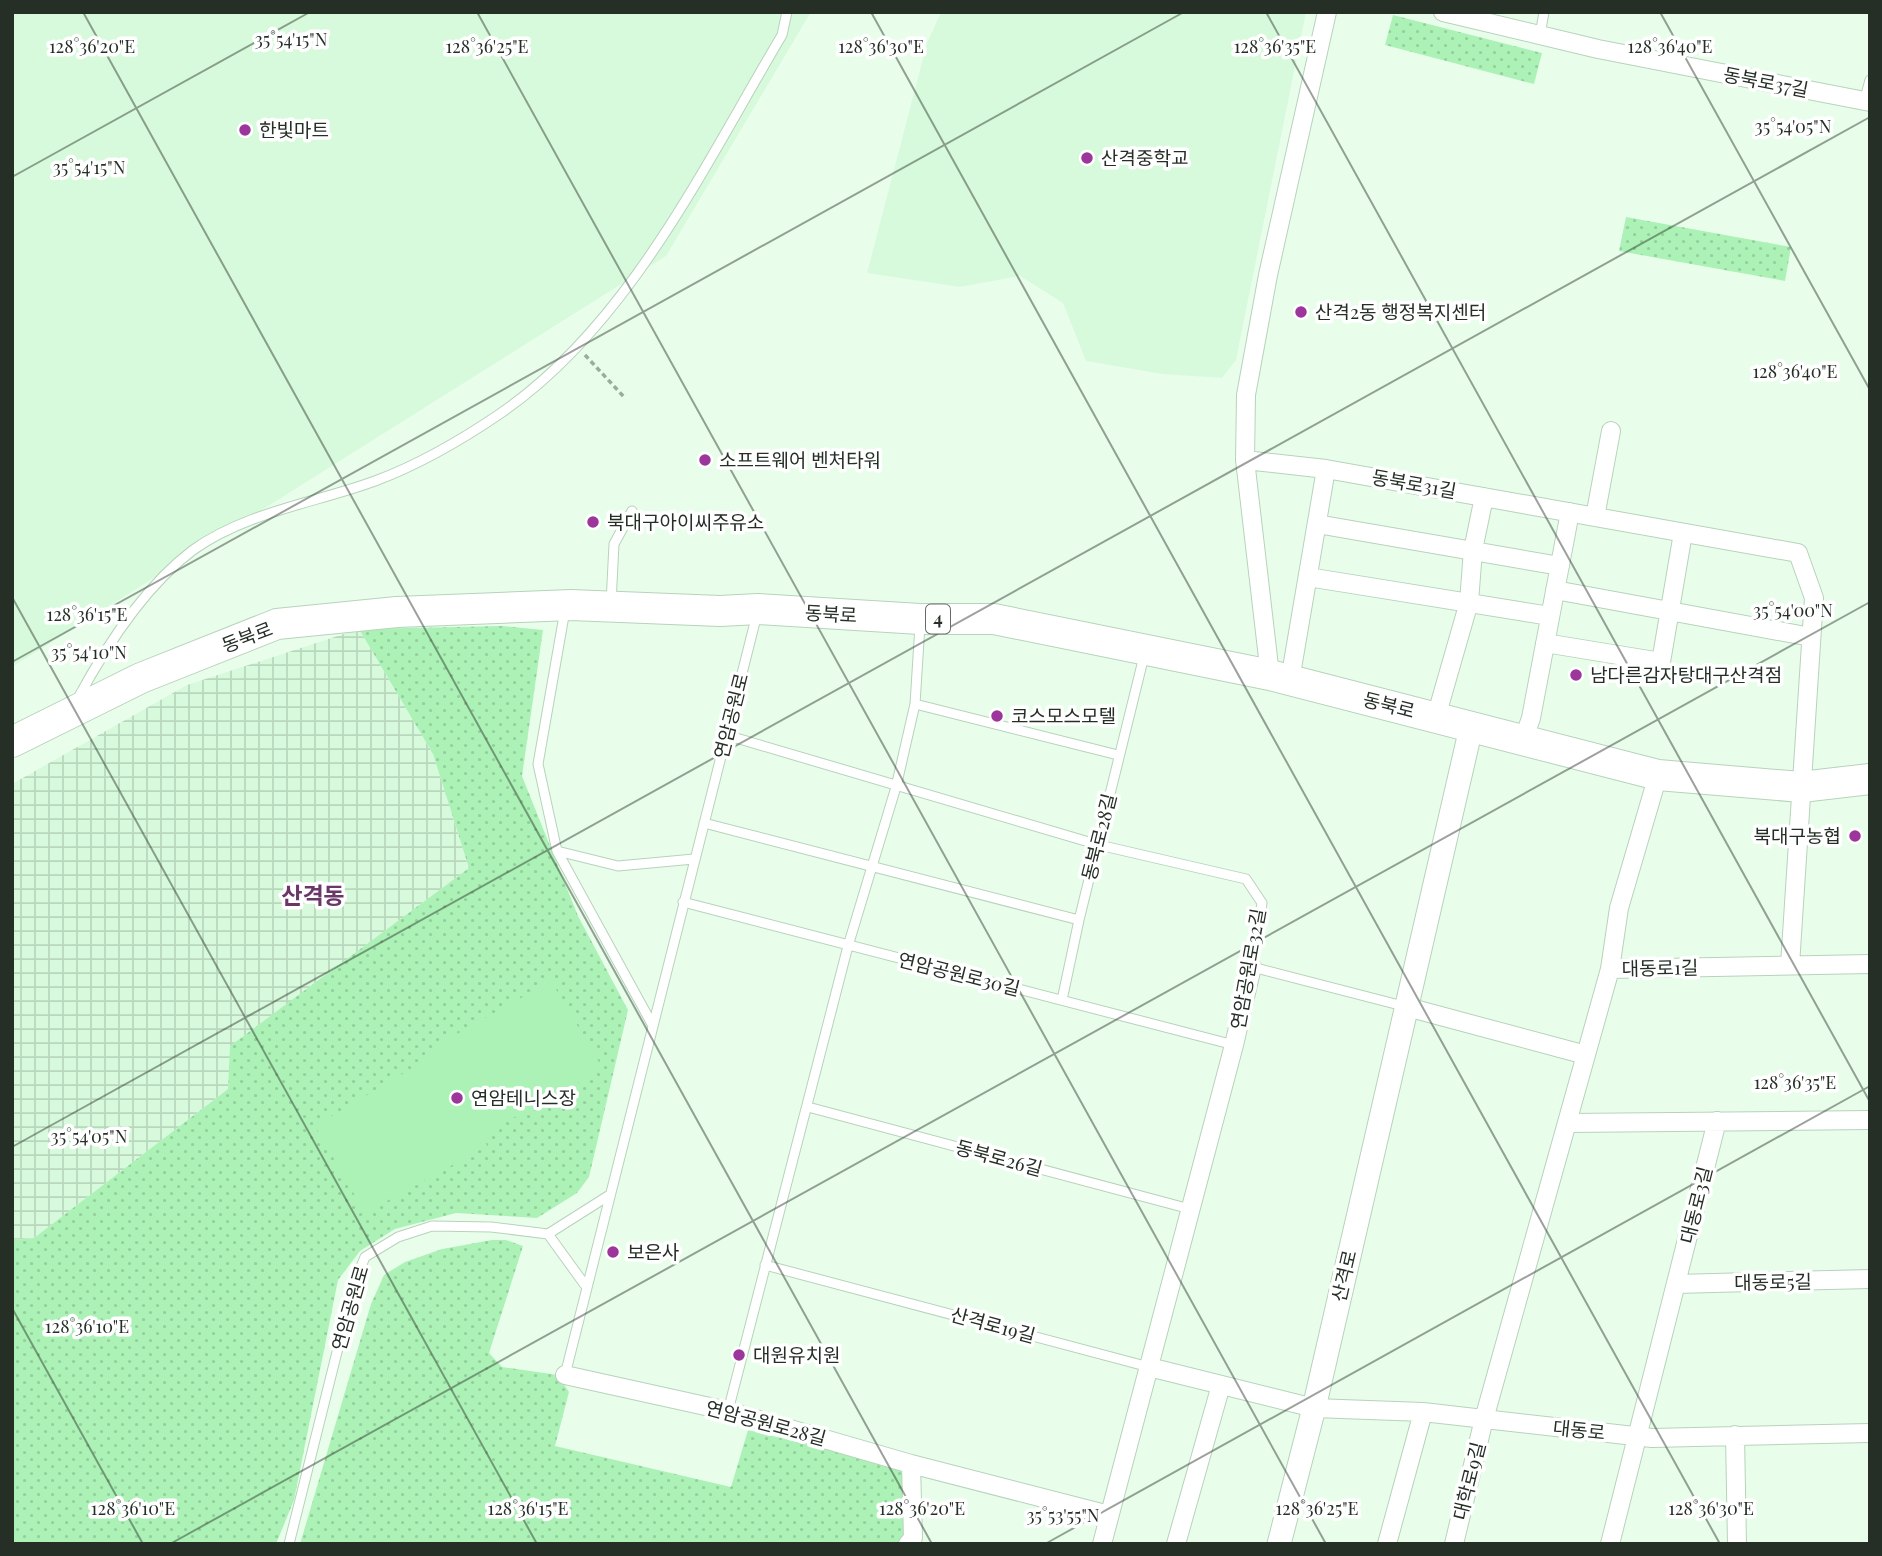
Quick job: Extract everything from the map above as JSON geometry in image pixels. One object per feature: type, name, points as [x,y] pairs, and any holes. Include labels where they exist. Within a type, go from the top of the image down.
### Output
[{"type":"main road","name":"동북로","points":[[12,742],[141,678],[278,624],[397,612],[566,605],[720,611],[758,609],[920,619],[994,619],[1280,678],[1658,775],[1801,787],[1870,779]]},
{"type":"street","points":[[1280,678],[1245,460],[1245,395],[1268,275],[1327,12]]},
{"type":"street","name":"동북로37길","points":[[1443,12],[1540,36],[1867,102]]},
{"type":"street","points":[[1595,517],[1611,431]]},
{"type":"street","name":"동북로31길","points":[[1245,460],[1326,469],[1798,553],[1814,598],[1801,787]]},
{"type":"street","points":[[1280,678],[1308,577],[1326,469]]},
{"type":"street","points":[[1436,717],[1469,602],[1473,550],[1484,497]]},
{"type":"street","points":[[1523,741],[1531,718],[1570,513]]},
{"type":"street","points":[[1317,524],[1560,566]]},
{"type":"street","points":[[1545,643],[1661,662],[1672,612],[1683,533]]},
{"type":"street","points":[[1308,577],[1550,616]]},
{"type":"street","points":[[1555,590],[1811,637]]},
{"type":"street","name":"산격로","points":[[1279,1544],[1314,1408],[1471,728]]},
{"type":"street","points":[[1610,969],[1619,908],[1658,775]]},
{"type":"street","points":[[1790,965],[1801,787]]},
{"type":"street","name":"대동로1길","points":[[1485,1419],[1610,969],[1870,964]]},
{"type":"street","name":"연암공원로32길","points":[[1102,1544],[1234,1045],[1252,967]]},
{"type":"street","points":[[1407,1007],[1586,1055]]},
{"type":"street","points":[[1567,1123],[1870,1120]]},
{"type":"street","name":"대동로3길","points":[[1610,1544],[1717,1122]]},
{"type":"street","name":"대동로5길","points":[[1676,1284],[1870,1279]]},
{"type":"street","name":"산격로19길","points":[[1149,1367],[1314,1408]]},
{"type":"street","name":"연암공원로28길","points":[[565,1376],[729,1410],[911,1464],[1109,1515]]},
{"type":"street","points":[[1176,1544],[1221,1385]]},
{"type":"street","name":"대동로","points":[[1314,1408],[1423,1412],[1638,1436],[1870,1433]]},
{"type":"street","points":[[1387,1544],[1423,1412]]},
{"type":"street","name":"대학로9길","points":[[1454,1544],[1485,1419]]},
{"type":"street","points":[[1735,1435],[1737,1544]]},
{"type":"street","points":[[908,1544],[913,1538],[911,1464]]},
{"type":"lane","points":[[70,713],[103,650],[153,590],[193,551],[239,525],[377,480],[438,450],[501,413],[579,348],[661,239],[782,35],[787,12]]},
{"type":"lane","points":[[1540,36],[1544,12]]},
{"type":"lane","points":[[1867,102],[1870,80]]},
{"type":"lane","points":[[611,607],[614,544],[632,512]]},
{"type":"lane","points":[[566,605],[538,764],[557,851],[652,1024]]},
{"type":"lane","name":"연암공원로","points":[[599,1232],[758,609]]},
{"type":"lane","points":[[729,1410],[848,946],[897,787],[915,704],[920,619]]},
{"type":"lane","name":"동북로28길","points":[[1062,1000],[1118,755],[1145,651]]},
{"type":"lane","points":[[915,704],[1118,755]]},
{"type":"lane","name":"연암공원로32길","points":[[726,735],[1098,845],[1245,879],[1262,904],[1252,967]]},
{"type":"lane","points":[[704,823],[1079,920]]},
{"type":"lane","points":[[557,851],[618,866],[694,859]]},
{"type":"lane","name":"연암공원로30길","points":[[683,902],[1234,1045]]},
{"type":"lane","points":[[1252,967],[1407,1007]]},
{"type":"lane","name":"동북로26길","points":[[808,1107],[1190,1209]]},
{"type":"lane","points":[[585,1285],[548,1234],[608,1196]]},
{"type":"lane","name":"연암공원로","points":[[289,1544],[354,1284],[365,1256],[398,1237],[432,1226],[491,1227],[548,1234]]},
{"type":"lane","name":"연암공원로28길","points":[[565,1376],[599,1232]]},
{"type":"lane","name":"산격로19길","points":[[765,1265],[1149,1367]]},
{"type":"path","points":[[579,348],[625,398]]},
{"type":"shaded area","points":[[12,12],[811,12],[666,256],[12,667]]},
{"type":"shaded area","name":"산격중학교","points":[[941,12],[1306,12],[1236,360],[1222,378],[1162,374],[1086,361],[1063,303],[1020,276],[960,287],[867,273],[927,43]]},
{"type":"shaded area","points":[[359,629],[433,754],[469,868],[231,1046],[228,1089],[34,1238],[12,1240],[12,784],[187,685]]},
{"type":"green space","points":[[1393,15],[1542,53],[1534,84],[1385,45]]},
{"type":"green space","points":[[1626,217],[1791,247],[1785,281],[1619,251]]},
{"type":"green space","points":[[503,626],[543,630],[522,776],[578,916],[628,1010],[589,1177],[577,1193],[537,1218],[456,1213],[395,1229],[360,1251],[338,1280],[294,1500],[276,1544],[12,1544],[12,1240],[34,1238],[228,1089],[230,1046],[469,868],[433,754],[359,629]]},
{"type":"green space","name":"연암테니스장","points":[[551,981],[603,1069],[482,1135],[487,1146],[365,1213],[315,1126],[431,1057],[432,1048]]},
{"type":"green space","points":[[506,1240],[523,1246],[489,1353],[502,1367],[558,1375],[569,1392],[555,1446],[731,1487],[748,1430],[905,1468],[907,1537],[900,1544],[300,1544],[371,1304],[384,1275],[405,1262],[442,1249]]},
{"type":"place","name":"한빛마트","points":[[245,130]]},
{"type":"place","name":"산격중학교","points":[[1087,158]]},
{"type":"place","name":"산격2동 행정복지센터","points":[[1301,312]]},
{"type":"place","name":"소프트웨어 벤처타워","points":[[705,460]]},
{"type":"place","name":"북대구아이씨주유소","points":[[593,522]]},
{"type":"place","name":"남다른감자탕대구산격점","points":[[1576,675]]},
{"type":"place","name":"코스모스모텔","points":[[997,716]]},
{"type":"place","name":"북대구농협","points":[[1855,836]]},
{"type":"place","name":"연암테니스장","points":[[457,1098]]},
{"type":"place","name":"보은사","points":[[613,1252]]},
{"type":"place","name":"대원유치원","points":[[739,1355]]},
{"type":"district","name":"산격동","points":[[313,896]]}]
